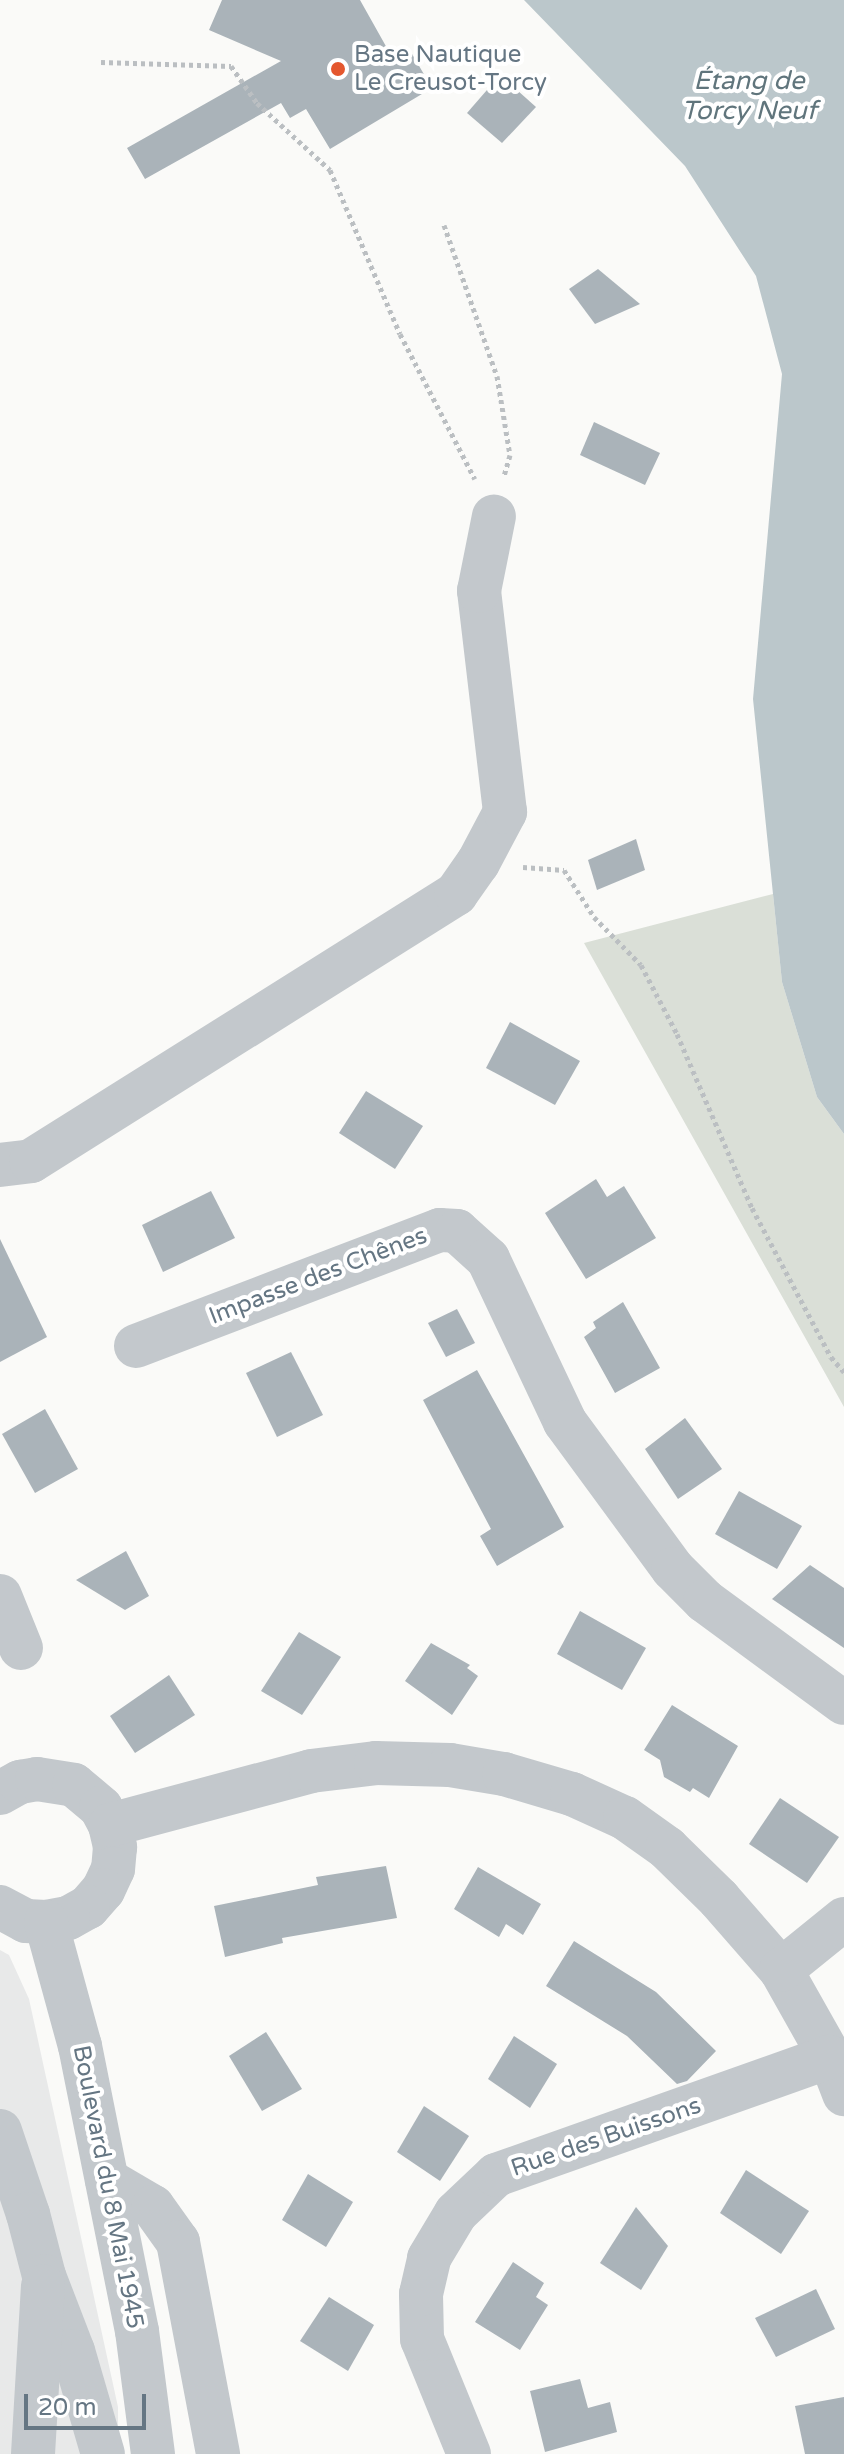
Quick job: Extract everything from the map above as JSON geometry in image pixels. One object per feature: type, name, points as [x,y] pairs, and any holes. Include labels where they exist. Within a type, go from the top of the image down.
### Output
[{"type":"street","points":[[0,1165],[31,1161],[456,894],[478,863],[505,812],[479,591],[494,516]]},
{"type":"street","name":"Impasse des Chênes","points":[[136,1346],[440,1230],[457,1231],[488,1259],[565,1422],[666,1561],[705,1601],[844,1703]]},
{"type":"street","points":[[0,1596],[21,1648]]},
{"type":"street","points":[[110,1825],[311,1771],[376,1763],[450,1765],[504,1774],[572,1794],[625,1818],[667,1848],[719,1899],[781,1970],[837,2076]]},
{"type":"street","points":[[0,1907],[26,1921],[46,1922],[68,1918],[88,1907],[103,1890],[113,1869],[115,1847],[110,1825],[95,1802],[74,1785],[37,1779],[1,1789]]},
{"type":"street","points":[[781,1970],[844,1919]]},
{"type":"street","name":"Boulevard du 8 Mai 1945","points":[[46,1922],[80,2046],[107,2180],[137,2331],[153,2454]]},
{"type":"street","name":"Rue des Buissons","points":[[469,2454],[422,2339],[421,2294],[429,2258],[456,2213],[496,2175],[837,2076]]},
{"type":"street","points":[[4,2155],[28,2214],[44,2276],[73,2351],[103,2454]]},
{"type":"street","points":[[107,2180],[153,2207],[178,2242],[218,2454]]},
{"type":"street","points":[[33,2454],[44,2276]]},
{"type":"path","points":[[101,62],[231,66],[257,103],[330,170],[400,334],[494,516]]},
{"type":"path","points":[[444,225],[497,376],[510,455],[494,516]]},
{"type":"path","points":[[478,863],[564,870],[594,917],[641,965],[677,1034],[752,1208],[831,1357],[844,1372]]},
{"type":"shaded area","points":[[773,894],[782,982],[817,1097],[844,1134],[844,1407],[584,943]]},
{"type":"shaded area","points":[[0,1950],[9,1955],[29,1999],[118,2407],[118,2454],[0,2454]]},
{"type":"water","name":"Étang de Torcy Neuf","points":[[524,0],[844,0],[844,1134],[817,1097],[782,982],[753,699],[782,374],[756,276],[685,166]]},
{"type":"building","name":"Base Nautique Le Creusot-Torcy","points":[[222,0],[360,0],[392,57],[408,47],[432,88],[330,149],[306,109],[290,118],[281,103],[145,179],[127,148],[281,61],[209,30]]},
{"type":"building","points":[[500,75],[536,107],[502,143],[467,113]]},
{"type":"building","points":[[598,269],[640,304],[595,324],[569,289]]},
{"type":"building","points":[[594,422],[660,453],[645,485],[580,455]]},
{"type":"building","points":[[636,839],[645,870],[597,890],[588,860]]},
{"type":"building","points":[[510,1022],[580,1061],[555,1105],[486,1068]]},
{"type":"building","points":[[366,1091],[423,1126],[395,1169],[339,1133]]},
{"type":"building","points":[[596,1179],[607,1197],[624,1186],[656,1238],[586,1279],[545,1213]]},
{"type":"building","points":[[211,1191],[235,1238],[163,1272],[142,1225]]},
{"type":"building","points":[[0,1239],[47,1337],[0,1362]]},
{"type":"building","points":[[623,1302],[660,1368],[615,1393],[584,1337],[596,1328],[593,1322]]},
{"type":"building","points":[[457,1309],[475,1343],[446,1357],[428,1323]]},
{"type":"building","points":[[291,1352],[323,1415],[277,1437],[246,1373]]},
{"type":"building","points":[[477,1370],[564,1527],[497,1566],[480,1536],[491,1529],[423,1400]]},
{"type":"building","points":[[45,1409],[78,1469],[35,1493],[2,1434]]},
{"type":"building","points":[[685,1418],[722,1469],[678,1499],[645,1449]]},
{"type":"building","points":[[739,1491],[802,1526],[777,1569],[715,1534]]},
{"type":"building","points":[[126,1551],[149,1596],[125,1610],[76,1580]]},
{"type":"building","points":[[810,1565],[844,1588],[844,1648],[772,1599]]},
{"type":"building","points":[[580,1611],[646,1648],[622,1690],[557,1654]]},
{"type":"building","points":[[299,1632],[341,1657],[302,1715],[261,1691]]},
{"type":"building","points":[[431,1643],[470,1665],[467,1668],[478,1676],[452,1715],[405,1681]]},
{"type":"building","points":[[169,1675],[195,1715],[135,1753],[110,1716]]},
{"type":"building","points":[[672,1705],[738,1746],[709,1798],[693,1788],[690,1792],[664,1777],[660,1760],[644,1750]]},
{"type":"building","points":[[780,1798],[839,1837],[807,1883],[749,1844]]},
{"type":"building","points":[[386,1866],[397,1918],[282,1938],[283,1943],[225,1957],[214,1906],[318,1885],[316,1877]]},
{"type":"building","points":[[478,1867],[541,1904],[523,1935],[506,1924],[499,1937],[454,1909]]},
{"type":"building","points":[[574,1941],[656,1992],[716,2051],[687,2081],[677,2084],[627,2036],[546,1986]]},
{"type":"building","points":[[266,2032],[302,2089],[262,2111],[229,2056]]},
{"type":"building","points":[[514,2036],[557,2064],[530,2108],[488,2079]]},
{"type":"building","points":[[424,2106],[469,2136],[440,2181],[397,2152]]},
{"type":"building","points":[[746,2170],[809,2211],[781,2254],[720,2213]]},
{"type":"building","points":[[308,2174],[353,2202],[326,2247],[282,2220]]},
{"type":"building","points":[[636,2207],[668,2246],[641,2290],[600,2263]]},
{"type":"building","points":[[513,2262],[544,2283],[536,2297],[548,2305],[520,2350],[475,2322]]},
{"type":"building","points":[[816,2289],[835,2329],[776,2357],[755,2318]]},
{"type":"building","points":[[329,2297],[374,2325],[348,2371],[300,2341]]},
{"type":"building","points":[[580,2379],[588,2408],[610,2402],[617,2432],[545,2452],[530,2391]]},
{"type":"building","points":[[844,2397],[844,2454],[805,2454],[795,2406]]},
{"type":"place","name":"Base Nautique Le Creusot-Torcy","points":[[338,69]]}]
